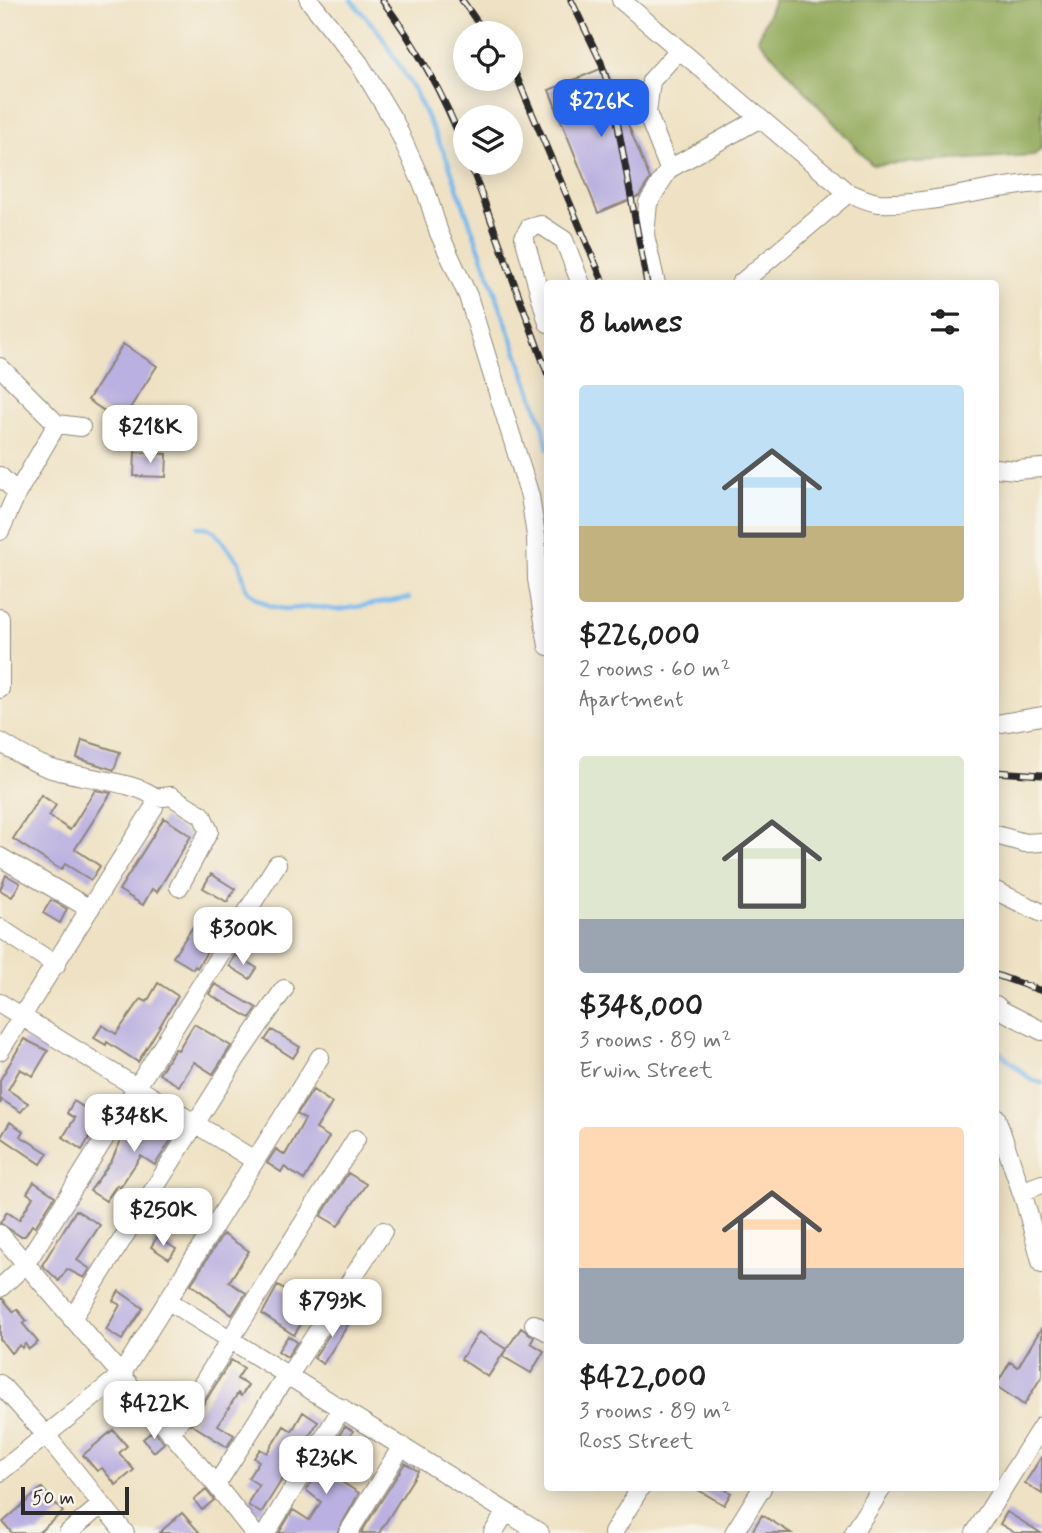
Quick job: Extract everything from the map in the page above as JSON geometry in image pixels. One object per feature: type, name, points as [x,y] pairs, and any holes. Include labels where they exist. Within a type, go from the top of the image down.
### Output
[{"type":"street","points":[[309,0],[359,63],[395,123],[411,155],[439,233],[468,296],[533,512],[537,579],[544,622]]},
{"type":"street","points":[[621,0],[848,193],[877,203],[933,199],[1009,185],[1042,183]]},
{"type":"street","points":[[669,170],[647,113],[651,81],[679,50]]},
{"type":"street","points":[[655,280],[645,235],[648,203],[669,170],[759,119]]},
{"type":"street","points":[[745,280],[848,193]]},
{"type":"street","points":[[544,309],[524,237],[529,228],[541,225],[564,240],[579,280]]},
{"type":"street","points":[[0,367],[57,424],[81,427]]},
{"type":"street","points":[[0,531],[17,493],[57,424]]},
{"type":"street","points":[[999,468],[1042,468]]},
{"type":"street","points":[[0,476],[17,493]]},
{"type":"street","points":[[0,618],[0,689]]},
{"type":"street","points":[[999,723],[1042,716]]},
{"type":"street","points":[[0,742],[51,769],[130,787],[149,793],[155,798],[171,796],[202,815],[209,831],[179,887]]},
{"type":"street","points":[[0,1051],[154,807],[155,798]]},
{"type":"street","points":[[999,836],[1025,843],[1042,842]]},
{"type":"street","points":[[0,857],[90,909]]},
{"type":"street","points":[[0,1288],[25,1265],[277,864]]},
{"type":"street","points":[[999,892],[1042,914]]},
{"type":"street","points":[[0,929],[55,965]]},
{"type":"street","points":[[72,1319],[236,1059],[284,989]]},
{"type":"street","points":[[0,1003],[254,1160]]},
{"type":"street","points":[[999,1008],[1042,1031]]},
{"type":"street","points":[[0,1472],[121,1375],[320,1057]]},
{"type":"street","points":[[999,1126],[1042,1264]]},
{"type":"street","points":[[171,1434],[356,1139]]},
{"type":"street","points":[[1021,1192],[1042,1184]]},
{"type":"street","points":[[216,1485],[383,1230]]},
{"type":"street","points":[[0,1234],[216,1485],[254,1533]]},
{"type":"street","points":[[167,1300],[540,1533]]},
{"type":"street","points":[[0,1384],[45,1434],[125,1533]]},
{"type":"street","points":[[266,1533],[342,1408]]},
{"type":"street","points":[[975,1533],[1042,1426]]},
{"type":"street","points":[[348,1533],[402,1446]]},
{"type":"street","points":[[613,1533],[638,1491]]},
{"type":"street","points":[[734,1533],[760,1491]]},
{"type":"street","points":[[853,1533],[880,1491]]},
{"type":"street","points":[[68,1533],[100,1505]]},
{"type":"street","points":[[493,1533],[506,1511]]},
{"type":"green space","points":[[774,0],[1042,0],[1042,148],[1034,155],[872,165],[758,39]]},
{"type":"building","points":[[605,67],[650,179],[639,196],[598,213],[549,90]]},
{"type":"building","points":[[123,344],[157,366],[121,422],[88,400]]},
{"type":"building","points":[[135,452],[167,454],[166,477],[134,476]]},
{"type":"building","points":[[82,740],[120,752],[114,770],[77,758]]},
{"type":"building","points":[[95,790],[111,793],[75,849],[100,866],[91,880],[65,864],[61,870],[13,839],[41,795],[56,805],[49,816],[70,830]]},
{"type":"building","points":[[164,818],[191,836],[157,892],[152,889],[143,905],[119,890]]},
{"type":"building","points":[[211,874],[235,889],[227,902],[203,888]]},
{"type":"building","points":[[6,875],[20,883],[12,897],[0,890]]},
{"type":"building","points":[[51,900],[67,909],[60,923],[43,913]]},
{"type":"building","points":[[198,919],[219,932],[197,968],[195,966],[193,969],[173,957]]},
{"type":"building","points":[[235,955],[257,968],[250,979],[229,966]]},
{"type":"building","points":[[158,983],[178,996],[138,1062],[107,1042],[106,1045],[94,1038],[102,1025],[116,1034],[141,999],[147,1002]]},
{"type":"building","points":[[215,984],[257,1008],[250,1018],[209,994]]},
{"type":"building","points":[[194,1024],[231,1046],[213,1074],[194,1062],[179,1086],[159,1074]]},
{"type":"building","points":[[272,1030],[300,1047],[293,1058],[265,1040]]},
{"type":"building","points":[[24,1039],[48,1051],[33,1076],[20,1069],[8,1090],[28,1103],[21,1112],[2,1100],[0,1104],[0,1080]]},
{"type":"building","points":[[313,1090],[332,1103],[316,1129],[329,1137],[304,1180],[284,1167],[281,1172],[267,1163],[276,1149],[285,1155],[305,1119],[297,1114]]},
{"type":"building","points":[[74,1101],[100,1118],[82,1150],[63,1137],[75,1118],[67,1113]]},
{"type":"building","points":[[141,1113],[170,1132],[174,1126],[178,1129],[155,1165],[141,1156],[120,1187],[117,1185],[106,1201],[90,1191],[112,1160],[124,1133],[126,1135]]},
{"type":"building","points":[[10,1122],[23,1131],[20,1136],[48,1153],[41,1164],[1,1137]]},
{"type":"building","points":[[348,1173],[366,1184],[338,1226],[321,1216]]},
{"type":"building","points":[[34,1182],[55,1196],[35,1227],[32,1225],[25,1236],[20,1236],[0,1223],[7,1212],[19,1220],[33,1197],[27,1193]]},
{"type":"building","points":[[187,1192],[206,1204],[188,1232],[170,1220]]},
{"type":"building","points":[[76,1210],[100,1225],[77,1260],[90,1269],[84,1278],[67,1269],[59,1281],[42,1265]]},
{"type":"building","points":[[223,1234],[249,1251],[229,1282],[246,1293],[232,1315],[191,1284]]},
{"type":"building","points":[[157,1237],[176,1249],[169,1259],[151,1247]]},
{"type":"building","points":[[278,1285],[296,1297],[285,1314],[301,1324],[294,1335],[262,1314]]},
{"type":"building","points":[[119,1291],[143,1308],[122,1340],[106,1330],[120,1305],[113,1301]]},
{"type":"building","points":[[0,1299],[14,1312],[17,1309],[27,1321],[23,1324],[38,1342],[29,1349],[25,1344],[22,1348],[20,1345],[11,1353],[0,1339]]},
{"type":"building","points":[[342,1315],[351,1320],[323,1364],[314,1358]]},
{"type":"building","points":[[1042,1327],[1042,1376],[1024,1405],[999,1388],[999,1381],[1010,1362],[1018,1367]]},
{"type":"building","points":[[521,1328],[534,1337],[531,1343],[544,1351],[531,1373],[502,1356]]},
{"type":"building","points":[[479,1332],[506,1349],[488,1377],[461,1359]]},
{"type":"building","points":[[288,1336],[297,1342],[287,1357],[278,1351]]},
{"type":"building","points":[[231,1360],[244,1368],[237,1379],[248,1385],[241,1396],[238,1393],[218,1425],[234,1435],[227,1447],[191,1424]]},
{"type":"building","points":[[303,1412],[318,1422],[261,1513],[249,1506],[249,1501],[259,1485],[248,1478],[259,1461],[254,1458],[260,1449],[267,1453],[284,1426],[292,1431]]},
{"type":"building","points":[[345,1426],[353,1431],[347,1441],[350,1443],[331,1475],[359,1493],[337,1533],[279,1533],[293,1510],[309,1520],[321,1502],[306,1490]]},
{"type":"building","points":[[113,1430],[127,1446],[119,1453],[134,1470],[116,1485],[102,1468],[97,1471],[83,1455]]},
{"type":"building","points":[[154,1430],[164,1443],[154,1452],[143,1439]]},
{"type":"building","points":[[1042,1456],[1042,1494],[1025,1483]]},
{"type":"building","points":[[405,1463],[418,1471],[379,1533],[361,1533]]},
{"type":"building","points":[[42,1488],[63,1512],[38,1533],[12,1533],[3,1522]]},
{"type":"building","points":[[206,1490],[214,1500],[202,1510],[194,1500]]},
{"type":"building","points":[[700,1491],[731,1493],[724,1505]]},
{"type":"building","points":[[1007,1512],[1041,1533],[1015,1533],[1000,1524]]},
{"type":"building","points":[[182,1513],[200,1533],[159,1533]]},
{"type":"building","points":[[762,1515],[791,1533],[751,1533]]},
{"type":"waterway","points":[[351,0],[379,32],[414,90],[447,159],[544,430]]},
{"type":"waterway","points":[[198,527],[206,527],[215,532],[239,562],[247,590],[270,606],[285,609],[316,607],[338,610],[409,598]]},
{"type":"waterway","points":[[999,1052],[1030,1079],[1042,1083]]},
{"type":"railway","points":[[382,0],[429,73],[453,121]]},
{"type":"railway","points":[[462,0],[477,21]]},
{"type":"railway","points":[[571,0],[601,62],[614,104],[646,280]]},
{"type":"railway","points":[[523,91],[602,280]]},
{"type":"railway","points":[[474,175],[544,364]]},
{"type":"railway","points":[[999,772],[1042,775]]},
{"type":"railway","points":[[999,976],[1042,991]]}]
